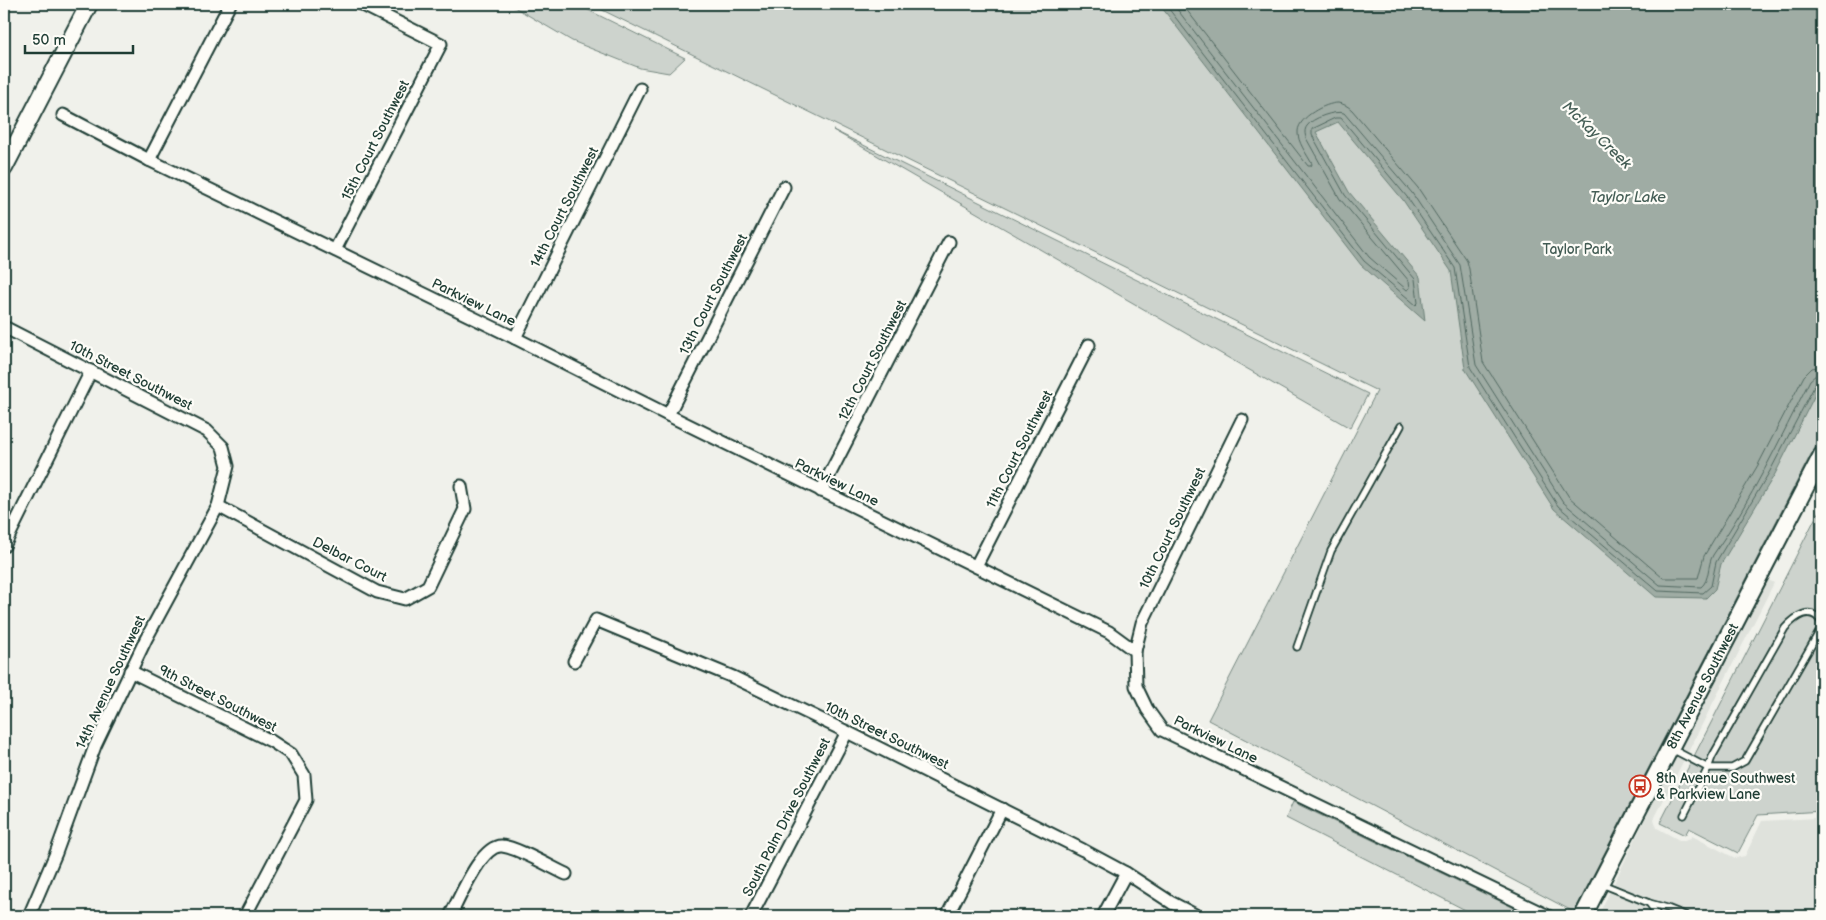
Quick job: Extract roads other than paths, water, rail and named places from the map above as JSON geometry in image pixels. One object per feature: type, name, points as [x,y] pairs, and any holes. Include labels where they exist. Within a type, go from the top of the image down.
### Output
[{"type":"street","points":[[4,168],[89,4]]},
{"type":"street","points":[[149,160],[230,4]]},
{"type":"street","name":"15th Court Southwest","points":[[335,250],[441,44],[361,4]]},
{"type":"street","name":"14th Court Southwest","points":[[516,338],[640,89]]},
{"type":"street","name":"Parkview Lane","points":[[63,114],[149,160],[516,338],[821,491],[1109,632],[1134,652],[1136,686],[1147,709],[1162,730],[1548,916]]},
{"type":"street","name":"13th Court Southwest","points":[[668,415],[784,187]]},
{"type":"street","name":"12th Court Southwest","points":[[821,491],[950,242]]},
{"type":"street","name":"10th Street Southwest","points":[[4,327],[207,431],[223,447],[228,466]]},
{"type":"street","name":"11th Court Southwest","points":[[976,566],[1089,345]]},
{"type":"street","points":[[4,546],[91,371]]},
{"type":"street","name":"10th Court Southwest","points":[[1134,652],[1142,623],[1242,420]]},
{"type":"street","name":"8th Avenue Southwest","points":[[1583,916],[1822,455]]},
{"type":"street","name":"14th Avenue Southwest","points":[[29,916],[56,853],[95,746],[130,671],[218,506],[228,466]]},
{"type":"street","name":"Delbar Court","points":[[218,506],[377,592],[405,599],[428,586],[465,509],[461,486]]},
{"type":"street","name":"10th Street Southwest","points":[[574,661],[596,620],[733,677],[847,732],[1126,873],[1172,904],[1197,916]]},
{"type":"street","name":"9th Street Southwest","points":[[130,671],[271,741],[291,754],[304,775],[306,800],[245,916]]},
{"type":"street","name":"South Palm Drive Southwest","points":[[751,916],[847,732]]},
{"type":"street","points":[[948,916],[1002,810]]},
{"type":"street","points":[[450,916],[478,862],[492,848],[500,846],[512,849],[566,874]]},
{"type":"street","points":[[1103,916],[1126,873]]},
{"type":"lane","points":[[1297,647],[1331,551],[1401,426]]},
{"type":"lane","points":[[1670,748],[1708,768],[1732,768],[1745,761],[1822,625],[1820,619],[1804,613],[1795,617],[1785,628],[1712,757],[1708,768],[1684,815]]},
{"type":"lane","points":[[1600,883],[1687,916]]},
{"type":"lane","points":[[1649,903],[1658,916]]},
{"type":"water","name":"Taylor Lake","points":[[1159,4],[1822,4],[1822,381],[1775,474],[1721,564],[1715,589],[1706,598],[1656,597],[1554,509],[1465,369],[1451,271],[1403,200],[1338,122],[1316,132],[1349,192],[1420,277],[1425,321],[1361,265]]},
{"type":"place","name":"8th Avenue Southwest & Parkview Lane","points":[[1640,786]]},
{"type":"water label","name":"McKay Creek","points":[[1597,135]]},
{"type":"park label","name":"Taylor Park","points":[[1577,249]]}]
